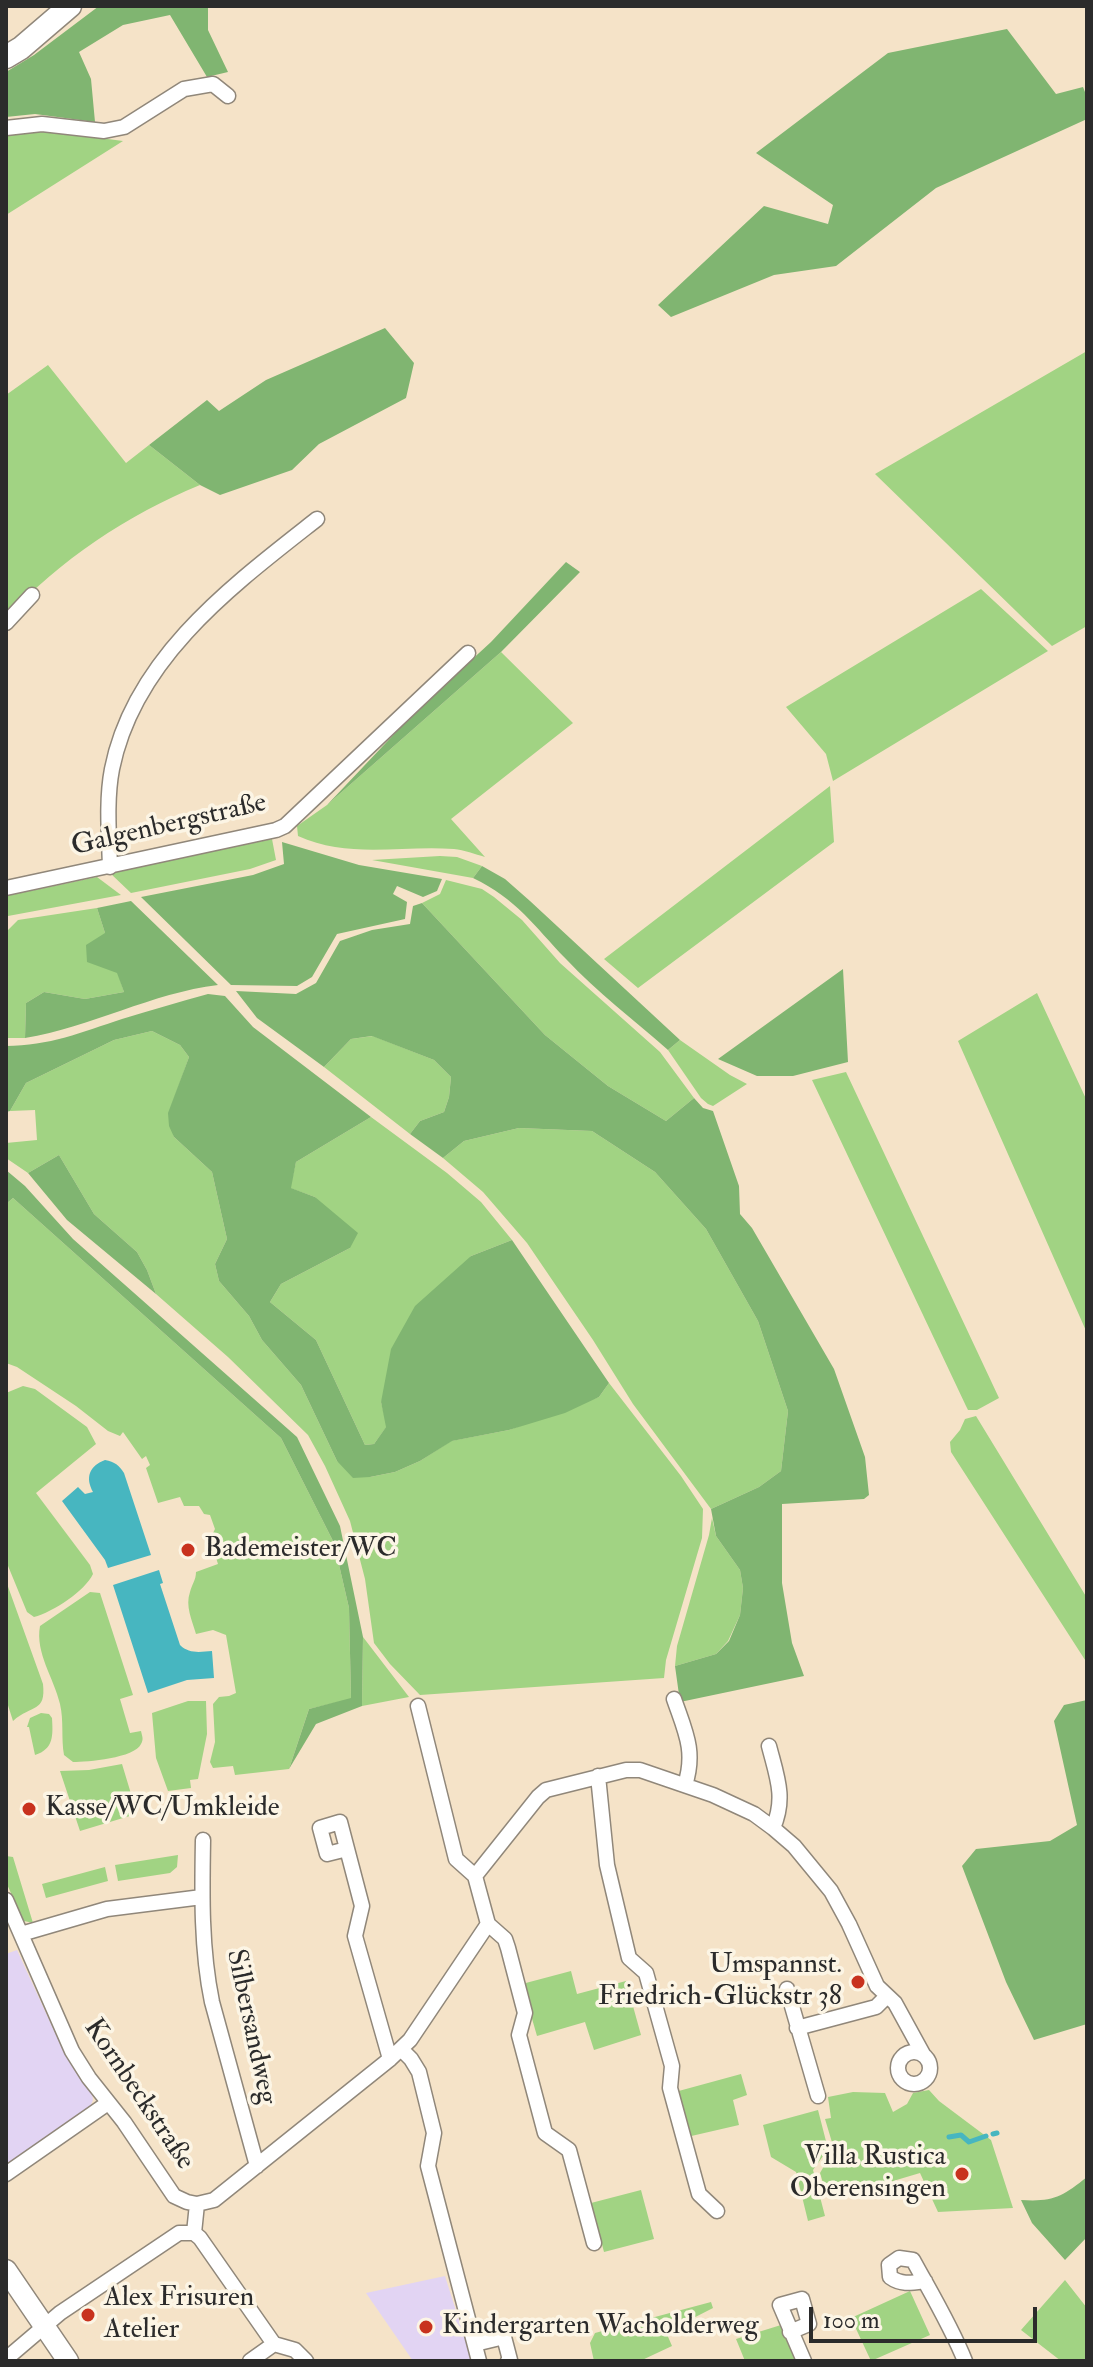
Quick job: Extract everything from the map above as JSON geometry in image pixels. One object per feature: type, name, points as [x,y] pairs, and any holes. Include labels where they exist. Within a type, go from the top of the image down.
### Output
[{"type":"main road","points":[[6,39],[68,6]]},
{"type":"main road","points":[[6,57],[21,48],[68,6]]},
{"type":"main road","points":[[6,2270],[68,2361]]},
{"type":"street","points":[[6,128],[42,124],[104,131],[124,127],[184,89],[213,84],[228,96]]},
{"type":"street","points":[[110,867],[108,822],[111,771],[131,710],[163,659],[197,623],[236,583],[317,519]]},
{"type":"street","points":[[6,623],[32,595]]},
{"type":"street","name":"Galgenbergstraße","points":[[6,888],[285,826],[468,653]]},
{"type":"street","points":[[674,1699],[689,1745],[691,1767],[685,1785]]},
{"type":"street","points":[[418,1706],[456,1859],[475,1876],[488,1924],[505,1939],[508,1948],[525,2013],[519,2035],[545,2133],[569,2150],[594,2243]]},
{"type":"street","points":[[769,1746],[780,1786],[781,1805],[773,1828]]},
{"type":"street","points":[[475,1876],[546,1790],[626,1770],[640,1770],[685,1785],[754,1814],[794,1846],[831,1891],[877,1986],[895,2003],[923,2054]]},
{"type":"street","points":[[598,1776],[611,1891],[629,1958],[646,1973],[672,2066],[670,2088],[699,2194],[717,2211]]},
{"type":"street","name":"Silbersandweg","points":[[203,1840],[206,1975],[257,2166]]},
{"type":"street","points":[[347,1849],[362,1906],[355,1936],[396,2054]]},
{"type":"street","points":[[21,1934],[107,1909],[202,1897]]},
{"type":"street","name":"Kornbeckstraße","points":[[6,1900],[72,2051],[174,2196],[197,2204],[194,2233]]},
{"type":"street","points":[[197,2204],[214,2200],[396,2054],[410,2040],[488,1924]]},
{"type":"street","points":[[787,1989],[818,2096]]},
{"type":"street","points":[[797,2028],[876,2007],[887,1996]]},
{"type":"street","points":[[396,2054],[411,2059],[419,2072],[434,2133],[428,2166],[479,2361]]},
{"type":"street","points":[[6,2174],[108,2103]]},
{"type":"street","points":[[6,2359],[60,2313],[179,2233],[194,2233],[274,2344],[295,2350],[306,2361]]},
{"type":"street","points":[[925,2281],[965,2361]]},
{"type":"street","points":[[790,2332],[804,2361]]},
{"type":"street","points":[[475,2344],[504,2337],[508,2361]]},
{"type":"street","points":[[250,2361],[274,2344]]},
{"type":"shaded area","points":[[17,1950],[57,2037],[93,2100],[90,2107],[6,2167],[6,1954]]},
{"type":"shaded area","name":"Kindergarten Wacholderweg","points":[[445,2276],[472,2361],[413,2361],[366,2293]]},
{"type":"green space","points":[[99,6],[208,6],[208,30],[228,72],[207,77],[170,15],[123,25],[79,52],[91,79],[95,122],[35,114],[6,117],[6,72]]},
{"type":"green space","points":[[1007,29],[1056,94],[1083,87],[1087,97],[1087,119],[936,188],[836,266],[774,275],[671,317],[658,305],[764,206],[828,224],[833,205],[756,153],[888,53]]},
{"type":"green space","points":[[40,130],[123,141],[6,215],[6,133]]},
{"type":"green space","points":[[385,328],[414,363],[406,398],[319,444],[292,470],[220,495],[200,485],[149,445],[207,400],[219,411],[266,380]]},
{"type":"green space","points":[[1087,351],[1087,626],[1052,646],[875,474]]},
{"type":"green space","points":[[48,365],[126,463],[149,445],[200,485],[146,510],[96,541],[49,577],[6,618],[6,395]]},
{"type":"green space","points":[[566,562],[580,572],[501,652],[327,805],[417,710],[491,642]]},
{"type":"green space","points":[[981,589],[1048,651],[833,781],[826,754],[786,707]]},
{"type":"green space","points":[[501,652],[573,723],[451,819],[485,857],[454,849],[336,847],[298,836],[297,826],[327,805]]},
{"type":"green space","points":[[830,786],[834,842],[638,988],[604,959]]},
{"type":"green space","points":[[272,839],[276,860],[250,869],[131,893],[110,873]]},
{"type":"green space","points":[[282,842],[359,865],[442,879],[437,891],[423,897],[397,886],[393,894],[407,902],[405,919],[337,934],[312,977],[297,986],[231,985],[141,897],[253,875],[284,864]]},
{"type":"green space","points":[[457,857],[482,866],[473,878],[372,860]]},
{"type":"green space","points":[[482,866],[505,879],[680,1040],[668,1050],[603,994],[513,904],[473,878]]},
{"type":"green space","points":[[97,877],[121,895],[8,916],[6,896]]},
{"type":"green space","points":[[446,880],[482,889],[522,920],[560,963],[660,1052],[694,1098],[666,1121],[608,1086],[545,1035],[422,903],[440,894]]},
{"type":"green space","points":[[131,901],[218,985],[169,995],[74,1026],[25,1038],[26,1003],[44,992],[85,999],[124,992],[117,973],[87,962],[86,945],[105,933],[97,908]]},
{"type":"green space","points":[[422,903],[545,1035],[608,1086],[666,1121],[694,1098],[703,1108],[713,1111],[739,1186],[740,1214],[752,1228],[834,1369],[865,1457],[869,1495],[864,1499],[782,1504],[782,1583],[792,1643],[804,1676],[680,1702],[675,1666],[716,1654],[729,1641],[740,1615],[743,1588],[740,1570],[716,1536],[711,1509],[759,1487],[781,1471],[788,1411],[758,1321],[706,1229],[655,1172],[592,1131],[519,1128],[464,1141],[443,1158],[410,1134],[420,1121],[444,1112],[449,1097],[451,1077],[434,1060],[372,1036],[351,1039],[324,1067],[257,1018],[236,991],[296,994],[316,983],[340,941],[372,930],[410,924],[413,906]]},
{"type":"green space","points":[[97,908],[124,992],[85,999],[44,992],[26,1003],[25,1038],[6,1038],[6,932],[18,920]]},
{"type":"green space","points":[[843,969],[848,1062],[793,1076],[757,1076],[718,1059]]},
{"type":"green space","points":[[1037,993],[1087,1101],[1087,1333],[958,1041]]},
{"type":"green space","points":[[208,994],[225,996],[253,1027],[371,1117],[296,1162],[291,1188],[315,1197],[358,1233],[350,1248],[281,1284],[270,1302],[316,1340],[365,1445],[374,1444],[386,1427],[381,1402],[391,1349],[415,1306],[471,1256],[512,1240],[609,1383],[599,1397],[565,1413],[509,1430],[452,1441],[395,1472],[353,1478],[337,1461],[301,1385],[262,1340],[249,1316],[219,1281],[215,1264],[227,1239],[212,1172],[174,1137],[169,1126],[168,1113],[189,1057],[180,1045],[152,1031],[114,1040],[26,1083],[10,1111],[6,1112],[6,1046],[37,1044],[65,1037]]},
{"type":"green space","points":[[152,1031],[180,1045],[189,1057],[169,1113],[174,1137],[212,1172],[227,1239],[215,1264],[219,1281],[249,1316],[262,1340],[301,1385],[337,1461],[370,1477],[395,1472],[420,1461],[451,1441],[509,1430],[599,1397],[609,1383],[703,1509],[702,1538],[666,1660],[664,1678],[420,1695],[390,1664],[374,1643],[365,1579],[350,1521],[308,1435],[228,1357],[156,1294],[137,1252],[94,1214],[59,1155],[28,1173],[6,1158],[6,1143],[37,1140],[35,1110],[10,1111],[26,1083],[114,1040]]},
{"type":"green space","points":[[373,1036],[434,1060],[451,1077],[444,1112],[420,1121],[410,1134],[324,1067],[351,1039]]},
{"type":"green space","points":[[680,1040],[747,1084],[713,1106],[708,1104],[668,1050]]},
{"type":"green space","points":[[846,1072],[999,1398],[977,1410],[968,1410],[966,1406],[812,1080]]},
{"type":"green space","points":[[371,1117],[481,1202],[512,1240],[471,1256],[381,1402],[387,1426],[374,1444],[365,1445],[316,1340],[270,1302],[281,1284],[350,1248],[315,1197],[290,1188],[296,1162]]},
{"type":"green space","points":[[519,1128],[592,1131],[655,1172],[706,1229],[758,1321],[788,1411],[781,1471],[759,1487],[711,1509],[633,1404],[527,1243],[483,1192],[443,1158],[464,1141]]},
{"type":"green space","points":[[59,1155],[94,1214],[137,1252],[156,1294],[67,1220],[28,1173]]},
{"type":"green space","points":[[6,1170],[25,1186],[73,1239],[297,1437],[340,1526],[363,1637],[362,1706],[316,1724],[289,1769],[309,1709],[351,1698],[349,1608],[334,1543],[281,1438],[13,1198],[6,1204]]},
{"type":"green space","points":[[13,1198],[281,1438],[334,1543],[349,1608],[351,1699],[309,1709],[289,1769],[235,1775],[233,1766],[213,1768],[210,1762],[215,1742],[213,1704],[219,1697],[236,1693],[226,1635],[213,1630],[196,1634],[189,1608],[196,1572],[218,1564],[210,1539],[215,1529],[210,1515],[204,1514],[199,1506],[184,1506],[180,1497],[158,1503],[146,1468],[150,1465],[146,1456],[142,1459],[123,1432],[120,1436],[108,1431],[76,1406],[6,1363],[6,1204]]},
{"type":"green space","points":[[23,1386],[35,1389],[87,1427],[96,1444],[36,1493],[90,1565],[93,1574],[68,1600],[34,1617],[27,1612],[6,1561],[6,1393]]},
{"type":"green space","points":[[976,1416],[1087,1598],[1087,1663],[951,1452],[950,1442],[965,1419]]},
{"type":"green space","points":[[712,1518],[716,1536],[740,1570],[743,1588],[740,1615],[728,1641],[716,1654],[675,1666],[677,1646]]},
{"type":"green space","points":[[6,1581],[43,1684],[40,1704],[13,1721],[6,1699]]},
{"type":"green space","points":[[90,1592],[100,1593],[133,1695],[120,1699],[130,1733],[141,1731],[143,1739],[137,1749],[121,1756],[73,1762],[64,1755],[61,1710],[40,1646],[40,1626]]},
{"type":"green space","points":[[363,1637],[409,1697],[362,1706]]},
{"type":"green space","points":[[1087,1700],[1087,2024],[1034,2040],[1006,1982],[962,1866],[976,1849],[1050,1841],[1077,1825],[1054,1721],[1064,1705]]},
{"type":"green space","points":[[188,1701],[206,1701],[207,1734],[198,1779],[190,1780],[191,1788],[168,1791],[156,1758],[152,1713]]},
{"type":"green space","points":[[41,1713],[49,1714],[52,1718],[52,1736],[46,1749],[35,1755],[27,1727],[30,1718]]},
{"type":"green space","points":[[122,1764],[135,1807],[133,1815],[80,1831],[60,1771]]},
{"type":"green space","points":[[178,1855],[177,1867],[170,1873],[118,1881],[115,1865]]},
{"type":"green space","points":[[6,1856],[13,1857],[33,1923],[22,1918],[6,1882]]},
{"type":"green space","points":[[105,1867],[108,1881],[46,1898],[42,1884]]},
{"type":"green space","points":[[571,1971],[577,1994],[626,1981],[641,2035],[594,2050],[585,2022],[537,2036],[522,1984]]},
{"type":"green space","points":[[741,2074],[747,2095],[733,2100],[739,2125],[687,2137],[675,2092]]},
{"type":"green space","points":[[929,2090],[991,2140],[1013,2208],[938,2212],[920,2173],[836,2198],[833,2192],[826,2193],[820,2173],[834,2149],[825,2119],[831,2118],[828,2097],[853,2092],[885,2093],[893,2112],[907,2104],[913,2093]]},
{"type":"green space","points":[[818,2110],[828,2149],[813,2170],[825,2216],[808,2221],[796,2172],[771,2157],[763,2125]]},
{"type":"green space","points":[[1087,2177],[1087,2237],[1065,2260],[1032,2223],[1021,2200],[1057,2197]]},
{"type":"green space","points":[[641,2190],[654,2239],[604,2252],[591,2203]]},
{"type":"green space","points":[[1065,2280],[1087,2308],[1087,2361],[1061,2361],[1021,2330]]},
{"type":"green space","points":[[910,2291],[930,2335],[871,2361],[851,2318]]},
{"type":"green space","points":[[711,2302],[713,2308],[666,2332],[672,2346],[640,2361],[594,2361],[590,2343],[595,2333]]},
{"type":"green space","points":[[781,2325],[797,2361],[745,2361],[736,2339]]},
{"type":"water","points":[[105,1460],[116,1464],[124,1473],[151,1555],[108,1568],[62,1501],[78,1487],[85,1494],[93,1492],[90,1473]]},
{"type":"water","points":[[159,1570],[163,1583],[160,1584],[180,1645],[191,1651],[212,1651],[214,1678],[187,1680],[148,1693],[113,1585]]},
{"type":"waterway","points":[[993,2134],[997,2133]]},
{"type":"waterway","points":[[949,2137],[961,2135],[969,2142],[986,2136]]},
{"type":"place","name":"Bademeister/WC","points":[[188,1550]]},
{"type":"place","name":"Kasse/WC/Umkleide","points":[[29,1809]]},
{"type":"place","name":"Umspannst. Friedrich-Glückstr 38","points":[[858,1982]]},
{"type":"place","name":"Villa Rustica Oberensingen","points":[[962,2174]]},
{"type":"place","name":"Alex Frisuren Atelier","points":[[88,2315]]},
{"type":"place","name":"Kindergarten Wacholderweg","points":[[426,2327]]}]
